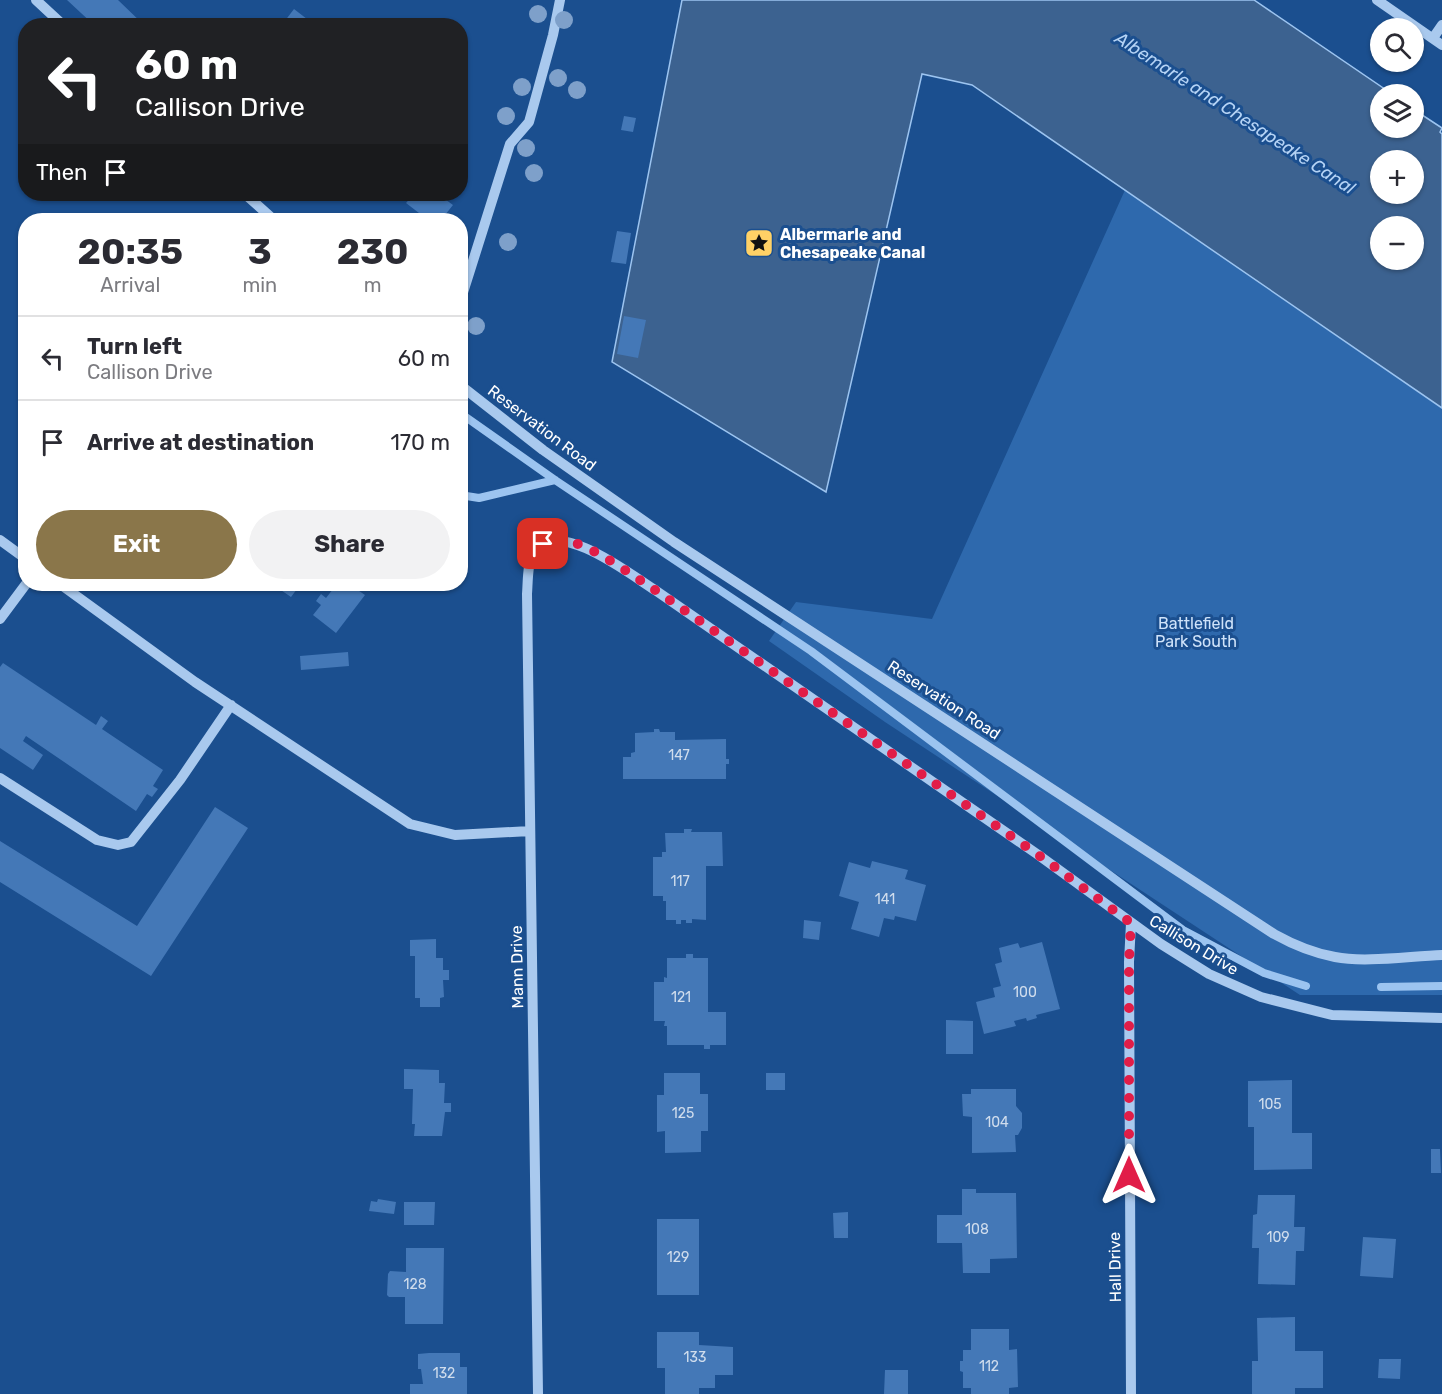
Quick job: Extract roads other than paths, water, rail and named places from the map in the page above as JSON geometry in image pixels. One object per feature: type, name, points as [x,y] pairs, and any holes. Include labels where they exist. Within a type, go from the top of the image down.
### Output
[{"type":"street","points":[[36,0],[55,18]]},
{"type":"street","points":[[468,277],[510,144],[529,122],[553,35],[560,0]]},
{"type":"street","points":[[1377,0],[1437,42],[1442,25]]},
{"type":"street","points":[[252,201],[266,213]]},
{"type":"street","name":"Reservation Road","points":[[468,391],[543,450],[674,542],[1274,934],[1292,944],[1335,957],[1359,959],[1442,955]]},
{"type":"street","points":[[0,540],[18,553]]},
{"type":"street","name":"Callison Drive","points":[[543,544],[553,540],[564,540],[577,544],[655,590],[1037,854],[1161,944],[1209,974],[1261,997],[1332,1015],[1442,1018]]},
{"type":"street","name":"Mann Drive","points":[[538,1394],[526,594],[533,555],[536,549],[543,544]]},
{"type":"street","points":[[0,619],[22,591]]},
{"type":"street","points":[[70,591],[195,682],[410,824],[455,835],[530,831]]},
{"type":"street","points":[[0,778],[97,840],[118,845],[131,842],[180,780],[231,705]]},
{"type":"street","name":"Hall Drive","points":[[1131,923],[1129,962],[1131,1394]]},
{"type":"water","name":"Albermarle and Chesapeake Canal","points":[[682,0],[1254,0],[1377,84],[1370,84],[1370,138],[1424,138],[1424,116],[1442,128],[1440,132],[1442,134],[1442,408],[972,85],[922,74],[826,492],[612,362]]},
{"type":"waterway","points":[[468,419],[555,480],[811,651],[1183,930],[1264,973],[1306,986]]},
{"type":"waterway","points":[[468,496],[479,498],[555,480]]},
{"type":"waterway","points":[[1381,987],[1442,986]]},
{"type":"place","name":"Albermarle and Chesapeake Canal","points":[[759,243]]},
{"type":"water label","name":"Albemarle and Chesapeake Canal","points":[[1235,113]]},
{"type":"park label","name":"Battlefield Park South","points":[[1196,632]]}]
